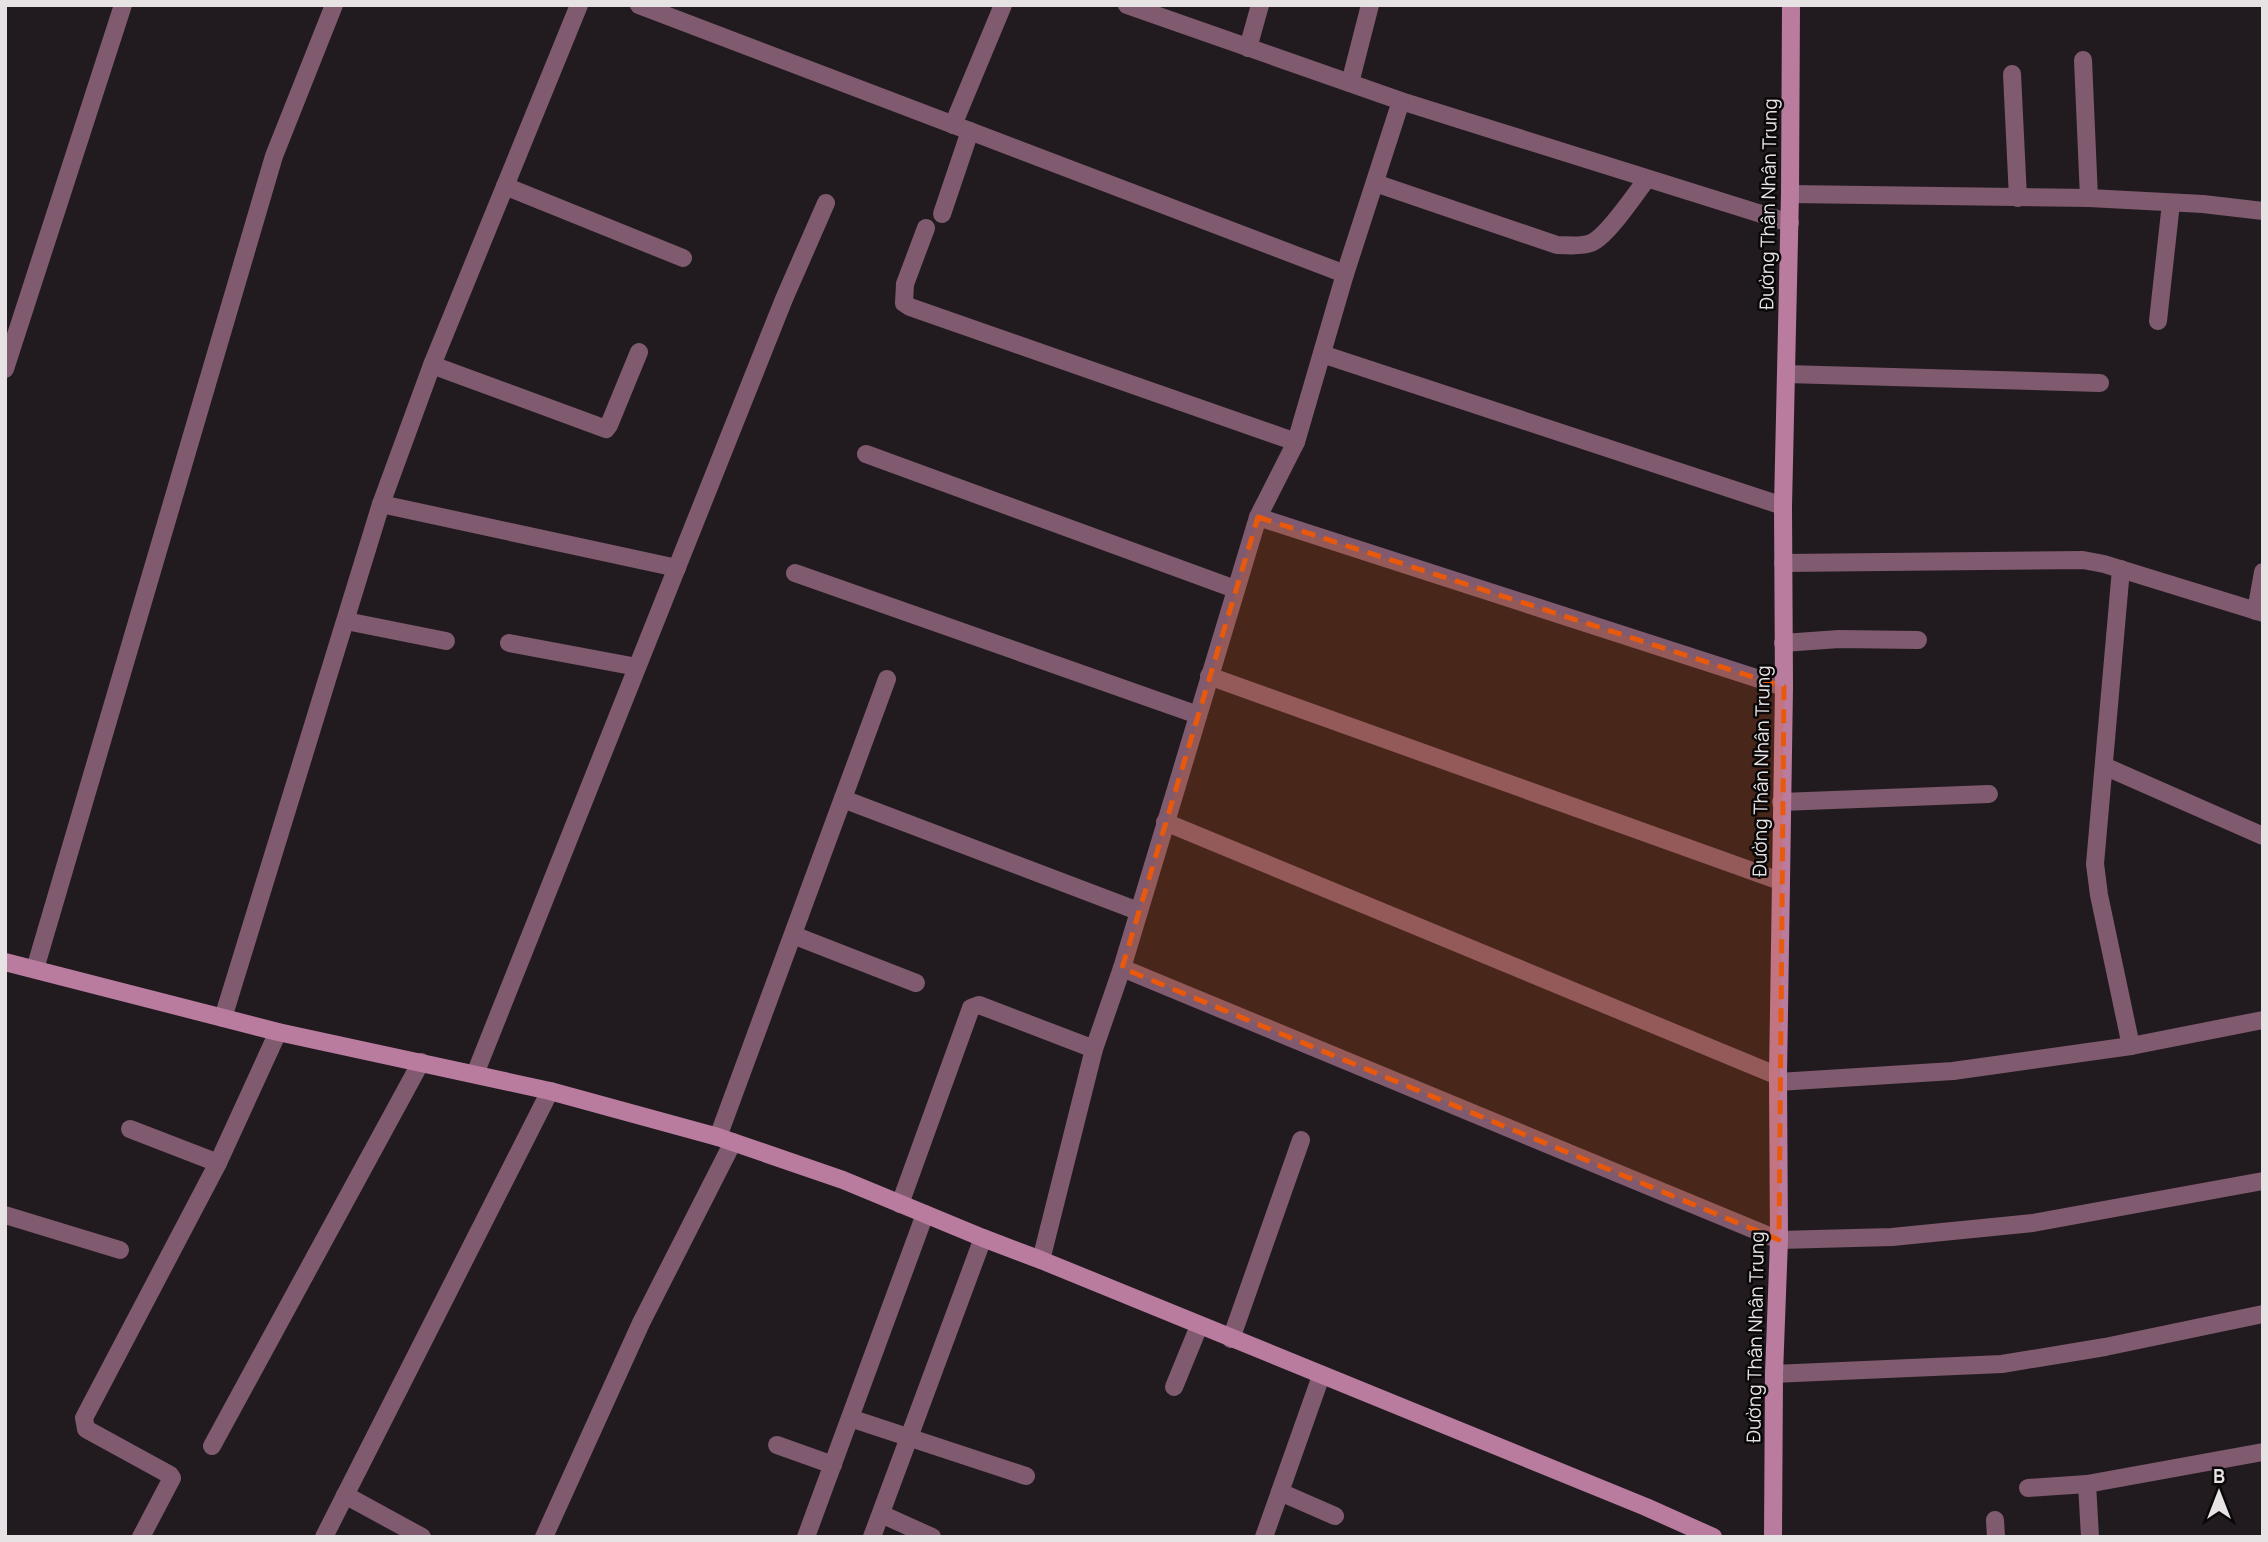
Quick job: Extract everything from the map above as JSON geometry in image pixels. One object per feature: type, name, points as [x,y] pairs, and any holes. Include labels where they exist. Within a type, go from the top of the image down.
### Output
[{"type":"street","points":[[5,369],[123,5]]},
{"type":"street","points":[[35,969],[274,156],[334,5]]},
{"type":"street","points":[[223,1018],[381,504],[432,365],[579,5]]},
{"type":"street","points":[[639,5],[1345,274]]},
{"type":"street","points":[[942,214],[961,128],[1003,5]]},
{"type":"street","points":[[1127,5],[1401,100],[1790,223]]},
{"type":"street","points":[[1248,48],[1261,5]]},
{"type":"street","points":[[1350,83],[1370,5]]},
{"type":"street","name":"Đường Thân Nhân Trung","points":[[1773,1537],[1774,1374],[1780,1240],[1778,1079],[1784,687],[1783,506],[1790,223],[1791,5]]},
{"type":"street","points":[[2083,60],[2089,198]]},
{"type":"street","points":[[2012,74],[2018,198]]},
{"type":"street","points":[[1041,1260],[1094,1049],[1122,968],[1235,589],[1258,517],[1296,442],[1345,274],[1401,100]]},
{"type":"street","points":[[1375,183],[1557,245],[1576,245],[1590,244],[1601,238],[1647,179]]},
{"type":"street","points":[[505,186],[683,258]]},
{"type":"street","points":[[1790,194],[2089,198],[2263,211]]},
{"type":"street","points":[[475,1074],[785,299],[826,203]]},
{"type":"street","points":[[2158,321],[2171,203]]},
{"type":"street","points":[[926,228],[903,291],[904,303],[910,307],[1296,442]]},
{"type":"street","points":[[432,365],[606,429],[639,352]]},
{"type":"street","points":[[1322,354],[1783,506]]},
{"type":"street","points":[[1786,374],[2100,383]]},
{"type":"street","points":[[866,454],[1235,589]]},
{"type":"street","points":[[381,504],[677,568]]},
{"type":"street","points":[[1258,517],[1784,687]]},
{"type":"street","points":[[1783,562],[2083,560],[2121,569],[2259,612],[2263,572]]},
{"type":"street","points":[[2121,569],[2095,864],[2130,1046]]},
{"type":"street","points":[[795,573],[1198,715]]},
{"type":"street","points":[[346,621],[446,641]]},
{"type":"street","points":[[1783,643],[1839,639],[1918,640]]},
{"type":"street","points":[[509,643],[637,667]]},
{"type":"street","points":[[1209,676],[1780,881]]},
{"type":"street","points":[[544,1537],[725,1139],[793,935],[887,679]]},
{"type":"street","points":[[2104,766],[2263,836]]},
{"type":"street","points":[[1782,802],[1989,794]]},
{"type":"street","points":[[842,799],[1138,911]]},
{"type":"street","points":[[1165,822],[1778,1079],[1953,1071],[2130,1046],[2263,1020]]},
{"type":"street","points":[[793,935],[916,983]]},
{"type":"street","points":[[6,964],[35,969],[278,1032],[550,1091],[725,1139],[842,1180],[1041,1260],[1646,1507],[1713,1537]]},
{"type":"street","points":[[1122,968],[1780,1240],[1892,1237],[2020,1225],[2263,1181]]},
{"type":"street","points":[[900,1204],[971,1008],[979,1005],[1094,1049]]},
{"type":"street","points":[[141,1537],[172,1478],[86,1429],[84,1418],[218,1163],[278,1032]]},
{"type":"street","points":[[212,1446],[421,1062]]},
{"type":"street","points":[[324,1537],[550,1091]]},
{"type":"street","points":[[130,1129],[218,1163]]},
{"type":"street","points":[[1231,1339],[1301,1140]]},
{"type":"street","points":[[5,1214],[120,1250]]},
{"type":"street","points":[[807,1537],[925,1214]]},
{"type":"street","points":[[872,1537],[983,1238]]},
{"type":"street","points":[[1774,1374],[2002,1364],[2105,1347],[2263,1314]]},
{"type":"street","points":[[1174,1387],[1199,1326]]},
{"type":"street","points":[[1264,1537],[1321,1376]]},
{"type":"street","points":[[850,1418],[1026,1476]]},
{"type":"street","points":[[778,1445],[833,1465]]},
{"type":"street","points":[[2028,1488],[2087,1484],[2263,1451]]},
{"type":"street","points":[[2087,1484],[2090,1537]]},
{"type":"street","points":[[1280,1492],[1335,1516]]},
{"type":"street","points":[[345,1495],[422,1537]]},
{"type":"street","points":[[881,1514],[933,1537]]},
{"type":"highlighted area","points":[[1258,517],[1784,687],[1779,1240],[1122,968]]}]
